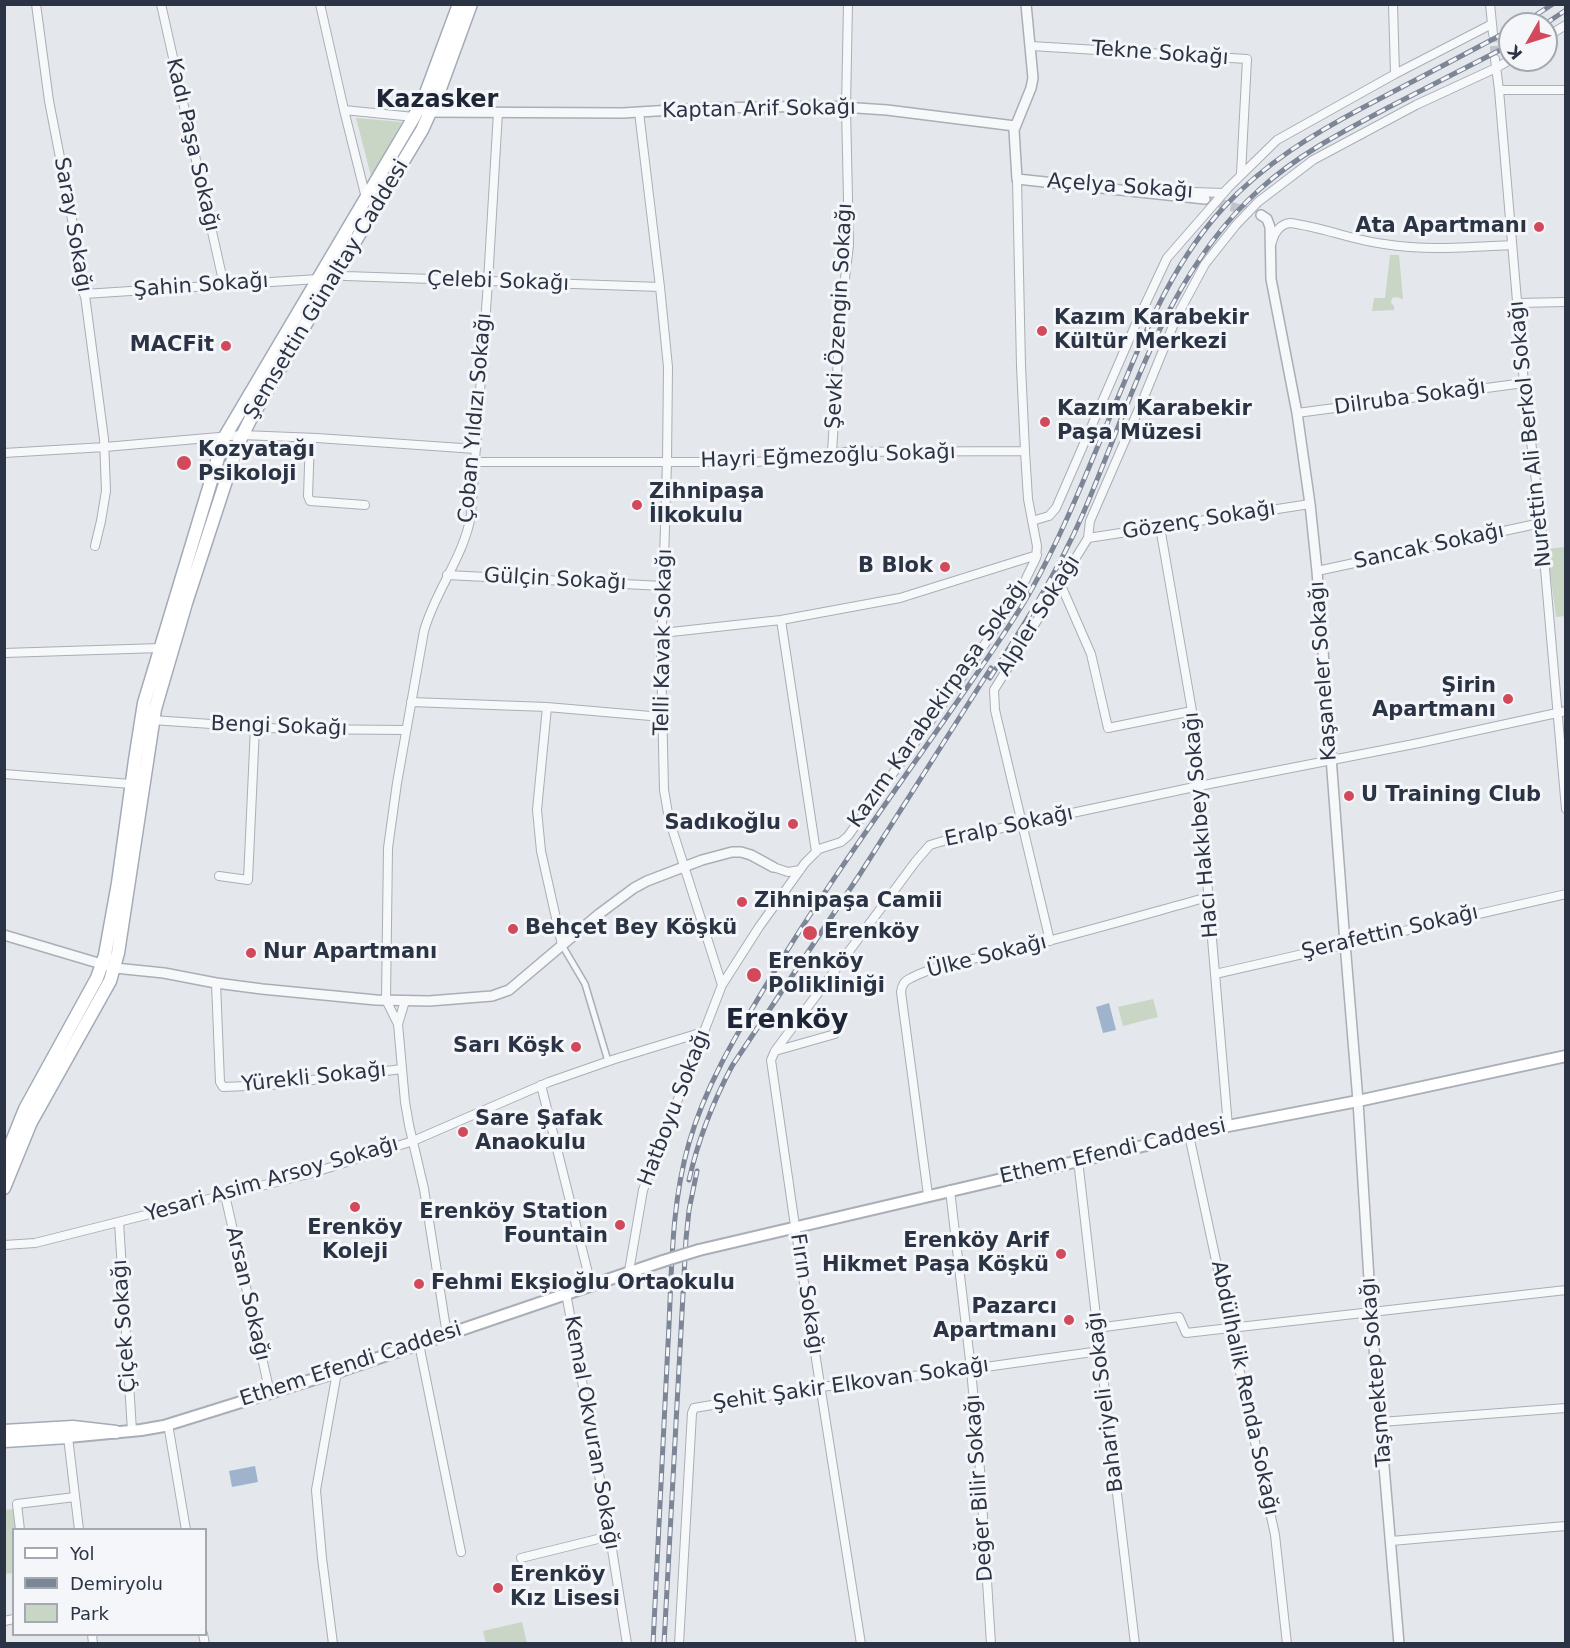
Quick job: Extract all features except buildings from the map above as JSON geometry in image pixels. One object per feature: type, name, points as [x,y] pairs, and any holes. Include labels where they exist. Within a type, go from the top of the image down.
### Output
[{"type":"main road","name":"Şemsettin Günaltay Caddesi","points":[[4,1161],[25,1109],[103,964],[118,883],[143,710],[225,436],[414,117],[424,97],[459,4]]},
{"type":"main road","name":"Şemsettin Günaltay Caddesi","points":[[4,1188],[31,1122],[115,968],[152,720],[186,603],[242,435],[431,112],[471,4]]},
{"type":"main road","name":"Ethem Efendi Caddesi","points":[[68,1437],[132,1431],[168,1424],[337,1372],[629,1271],[699,1250],[1228,1126],[1358,1101],[1566,1056]]},
{"type":"main road","points":[[4,1431],[73,1427],[116,1432]]},
{"type":"main road","points":[[4,1441],[68,1437]]},
{"type":"street","name":"Saray Sokağı","points":[[36,4],[49,101],[84,294],[105,447],[106,491],[95,546]]},
{"type":"street","name":"Kadı Paşa Sokağı","points":[[161,4],[224,285]]},
{"type":"street","points":[[320,4],[367,199]]},
{"type":"street","name":"Şevki Özengin Sokağı","points":[[832,452],[841,312],[849,245],[846,107],[848,4]]},
{"type":"street","points":[[1017,179],[1015,126],[1033,81],[1026,4]]},
{"type":"street","points":[[1393,4],[1395,74]]},
{"type":"street","points":[[1490,4],[1493,34]]},
{"type":"street","points":[[1032,521],[1049,516],[1056,509],[1167,258],[1223,193],[1277,140],[1395,74],[1492,24]]},
{"type":"street","name":"Tekne Sokağı","points":[[1031,46],[1247,59],[1241,174]]},
{"type":"street","name":"Nurettin Ali Berkol Sokağı","points":[[1495,59],[1524,383],[1562,712],[1566,809]]},
{"type":"street","name":"Alpler Sokağı","points":[[1050,941],[995,710],[994,690],[1088,538],[1090,521],[1177,316],[1200,272],[1229,233],[1258,202],[1313,160],[1416,105],[1496,68]]},
{"type":"street","points":[[1499,90],[1566,90]]},
{"type":"street","name":"Kaptan Arif Sokağı","points":[[414,117],[421,112],[639,112],[798,106],[846,107],[1015,126]]},
{"type":"street","points":[[344,110],[414,117]]},
{"type":"street","name":"Çoban Yıldızı Sokağı","points":[[386,1000],[388,848],[391,816],[406,730],[424,631],[431,608],[462,546],[470,522],[498,111]]},
{"type":"street","name":"Telli Kavak Sokağı","points":[[639,112],[668,374],[662,633],[665,795],[669,819],[722,986]]},
{"type":"street","name":"Açelya Sokağı","points":[[1017,179],[1119,190],[1223,193]]},
{"type":"street","name":"Kazım Karabekirpaşa Sokağı","points":[[816,852],[826,846],[841,842],[848,836],[972,663],[1016,598],[1034,566],[1037,546],[1028,503],[1021,366],[1017,179]]},
{"type":"street","points":[[1119,190],[1205,199]]},
{"type":"street","name":"Kaşaneler Sokağı","points":[[1261,215],[1269,222],[1272,244],[1270,262],[1272,283],[1297,413],[1310,504],[1358,1101]]},
{"type":"street","points":[[1272,244],[1278,229],[1290,223],[1408,248],[1512,245]]},
{"type":"street","points":[[331,258],[329,268],[335,275]]},
{"type":"street","name":"Çelebi Sokağı","points":[[335,275],[660,287]]},
{"type":"street","name":"Şahin Sokağı","points":[[84,294],[318,279]]},
{"type":"street","points":[[1518,303],[1566,302]]},
{"type":"street","name":"Dilruba Sokağı","points":[[1297,413],[1524,383]]},
{"type":"street","points":[[4,453],[242,435],[476,449]]},
{"type":"street","points":[[310,438],[308,496],[310,501],[365,505]]},
{"type":"street","name":"Hayri Eğmezoğlu Sokağı","points":[[475,462],[766,461],[808,458],[832,452],[1025,451]]},
{"type":"street","name":"Gözenç Sokağı","points":[[1088,538],[1310,504]]},
{"type":"street","name":"Sancak Sokağı","points":[[1317,571],[1541,523]]},
{"type":"street","name":"Hacı Hakkıbey Sokağı","points":[[1160,527],[1192,711],[1228,1126]]},
{"type":"street","points":[[662,633],[780,620],[910,596],[1037,555]]},
{"type":"street","name":"Gülçin Sokağı","points":[[447,575],[663,586]]},
{"type":"street","points":[[1060,583],[1091,654],[1108,728],[1192,711]]},
{"type":"street","points":[[780,620],[816,852]]},
{"type":"street","points":[[4,653],[160,648]]},
{"type":"street","points":[[411,702],[547,706],[662,717]]},
{"type":"street","points":[[547,706],[537,810],[542,852],[562,945],[585,984],[608,1061]]},
{"type":"street","name":"Eralp Sokağı","points":[[775,1051],[928,847],[944,840],[1562,712]]},
{"type":"street","name":"Bengi Sokağı","points":[[152,720],[312,730],[406,730]]},
{"type":"street","points":[[219,876],[248,880],[255,727]]},
{"type":"street","points":[[4,774],[131,784]]},
{"type":"street","points":[[4,935],[115,968],[165,973],[216,983],[386,1000],[454,1000],[502,994],[634,888],[684,866],[721,854],[736,852],[751,855],[788,872],[801,869]]},
{"type":"street","name":"Hatboyu Sokağı","points":[[629,1271],[643,1190],[722,986],[785,890],[816,852]]},
{"type":"street","points":[[773,867],[783,878],[785,890]]},
{"type":"street","name":"Şerafettin Sokağı","points":[[1215,974],[1566,894]]},
{"type":"street","name":"Ülke Sokağı","points":[[928,1195],[901,992],[902,985],[911,978],[941,966],[1050,941],[1208,897]]},
{"type":"street","name":"Yürekli Sokağı","points":[[216,983],[220,1082],[224,1087],[272,1085],[402,1069]]},
{"type":"street","points":[[386,1000],[398,1024]]},
{"type":"street","points":[[405,1001],[398,1024],[407,1118],[424,1189],[447,1335]]},
{"type":"street","name":"Yesari Asim Arsoy Sokağı","points":[[4,1245],[35,1243],[324,1169],[413,1141],[541,1085],[608,1061],[703,1032]]},
{"type":"street","points":[[775,1051],[835,1034]]},
{"type":"street","name":"Fırın Sokağı","points":[[775,1051],[771,1058],[771,1066],[861,1644]]},
{"type":"street","points":[[541,1085],[591,1285]]},
{"type":"street","name":"Taşmektep Sokağı","points":[[1358,1101],[1371,1312],[1400,1644]]},
{"type":"street","name":"Abdülhalik Renda Sokağı","points":[[1189,1135],[1276,1540],[1287,1644]]},
{"type":"street","name":"Bahariyeli Sokağı","points":[[1078,1160],[1135,1644]]},
{"type":"street","name":"Değer Bilir Sokağı","points":[[950,1190],[971,1369],[982,1495],[991,1644]]},
{"type":"street","name":"Arsan Sokağı","points":[[225,1195],[270,1393]]},
{"type":"street","name":"Çiçek Sokağı","points":[[118,1222],[132,1431]]},
{"type":"street","points":[[1097,1328],[1179,1317],[1186,1334],[1566,1290]]},
{"type":"street","name":"Kemal Okvuran Sokağı","points":[[566,1293],[627,1644]]},
{"type":"street","points":[[419,1344],[460,1552]]},
{"type":"street","name":"Şehit Şakir Elkovan Sokağı","points":[[679,1644],[693,1409],[698,1406],[821,1387],[1100,1351]]},
{"type":"street","points":[[333,1644],[316,1490],[337,1372]]},
{"type":"street","points":[[1381,1422],[1566,1408]]},
{"type":"street","points":[[168,1424],[186,1528]]},
{"type":"street","points":[[68,1437],[79,1528]]},
{"type":"street","points":[[20,1528],[17,1504],[75,1497]]},
{"type":"street","points":[[1391,1541],[1566,1526]]},
{"type":"street","points":[[521,1558],[610,1536]]},
{"type":"green space","points":[[356,118],[402,122],[371,176]]},
{"type":"green space","points":[[1390,255],[1399,255],[1403,299],[1392,298],[1391,303],[1394,310],[1372,311],[1374,298],[1385,298]]},
{"type":"green space","points":[[1565,547],[1565,616],[1556,617],[1547,549]]},
{"type":"green space","points":[[1153,999],[1158,1017],[1123,1026],[1118,1007]]},
{"type":"green space","points":[[16,1509],[18,1528],[12,1528],[12,1573],[5,1574],[4,1510]]},
{"type":"green space","points":[[522,1622],[527,1643],[486,1643],[483,1631]]},
{"type":"water","points":[[1109,1003],[1116,1030],[1103,1033],[1096,1007]]},
{"type":"water","points":[[255,1466],[258,1482],[232,1487],[229,1471]]},
{"type":"tunnel","points":[[1493,34],[1495,59]]},
{"type":"tunnel","points":[[1205,199],[1261,215]]},
{"type":"railway","points":[[1541,12],[1553,4]]},
{"type":"railway","points":[[1558,15],[1566,10]]},
{"type":"railway","points":[[653,1644],[675,1217],[689,1143],[703,1102],[722,1063],[807,919],[1009,627],[1029,594],[1068,517],[1134,359],[1166,290],[1207,227],[1239,191],[1308,139],[1498,36]]},
{"type":"railway","points":[[990,678],[1062,558],[1082,516],[1135,385],[1175,300],[1199,260],[1227,223],[1260,189],[1307,153],[1375,114],[1498,51]]},
{"type":"railway","points":[[689,1180],[707,1122],[732,1066],[860,874],[991,668]]},
{"type":"railway","points":[[664,1644],[686,1239],[697,1171]]},
{"type":"place","name":"Ata Apartmanı","points":[[1539,227]]},
{"type":"place","name":"Kazım Karabekir Kültür Merkezi","points":[[1042,331]]},
{"type":"place","name":"MACFit","points":[[226,346]]},
{"type":"place","name":"Kazım Karabekir Paşa Müzesi","points":[[1045,422]]},
{"type":"place","name":"Kozyatağı Psikoloji","points":[[184,463]]},
{"type":"place","name":"Zihnipaşa İlkokulu","points":[[637,505]]},
{"type":"place","name":"B Blok","points":[[945,567]]},
{"type":"place","name":"Şirin Apartmanı","points":[[1508,699]]},
{"type":"place","name":"U Training Club","points":[[1349,796]]},
{"type":"place","name":"Sadıkoğlu","points":[[793,824]]},
{"type":"place","name":"Zihnipaşa Camii","points":[[742,902]]},
{"type":"place","name":"Behçet Bey Köşkü","points":[[513,929]]},
{"type":"place","name":"Erenköy","points":[[810,933]]},
{"type":"place","name":"Nur Apartmanı","points":[[251,953]]},
{"type":"place","name":"Erenköy Polikliniği","points":[[754,975]]},
{"type":"place","name":"Sarı Köşk","points":[[576,1047]]},
{"type":"place","name":"Sare Şafak Anaokulu","points":[[463,1132]]},
{"type":"place","name":"Erenköy Koleji","points":[[355,1207]]},
{"type":"place","name":"Erenköy Station Fountain","points":[[620,1225]]},
{"type":"place","name":"Erenköy Arif Hikmet Paşa Köşkü","points":[[1061,1254]]},
{"type":"place","name":"Fehmi Ekşioğlu Ortaokulu","points":[[419,1284]]},
{"type":"place","name":"Pazarcı Apartmanı","points":[[1069,1320]]},
{"type":"place","name":"Erenköy Kız Lisesi","points":[[498,1588]]},
{"type":"district","name":"Kazasker","points":[[437,101]]},
{"type":"district","name":"Erenköy","points":[[787,1021]]}]
